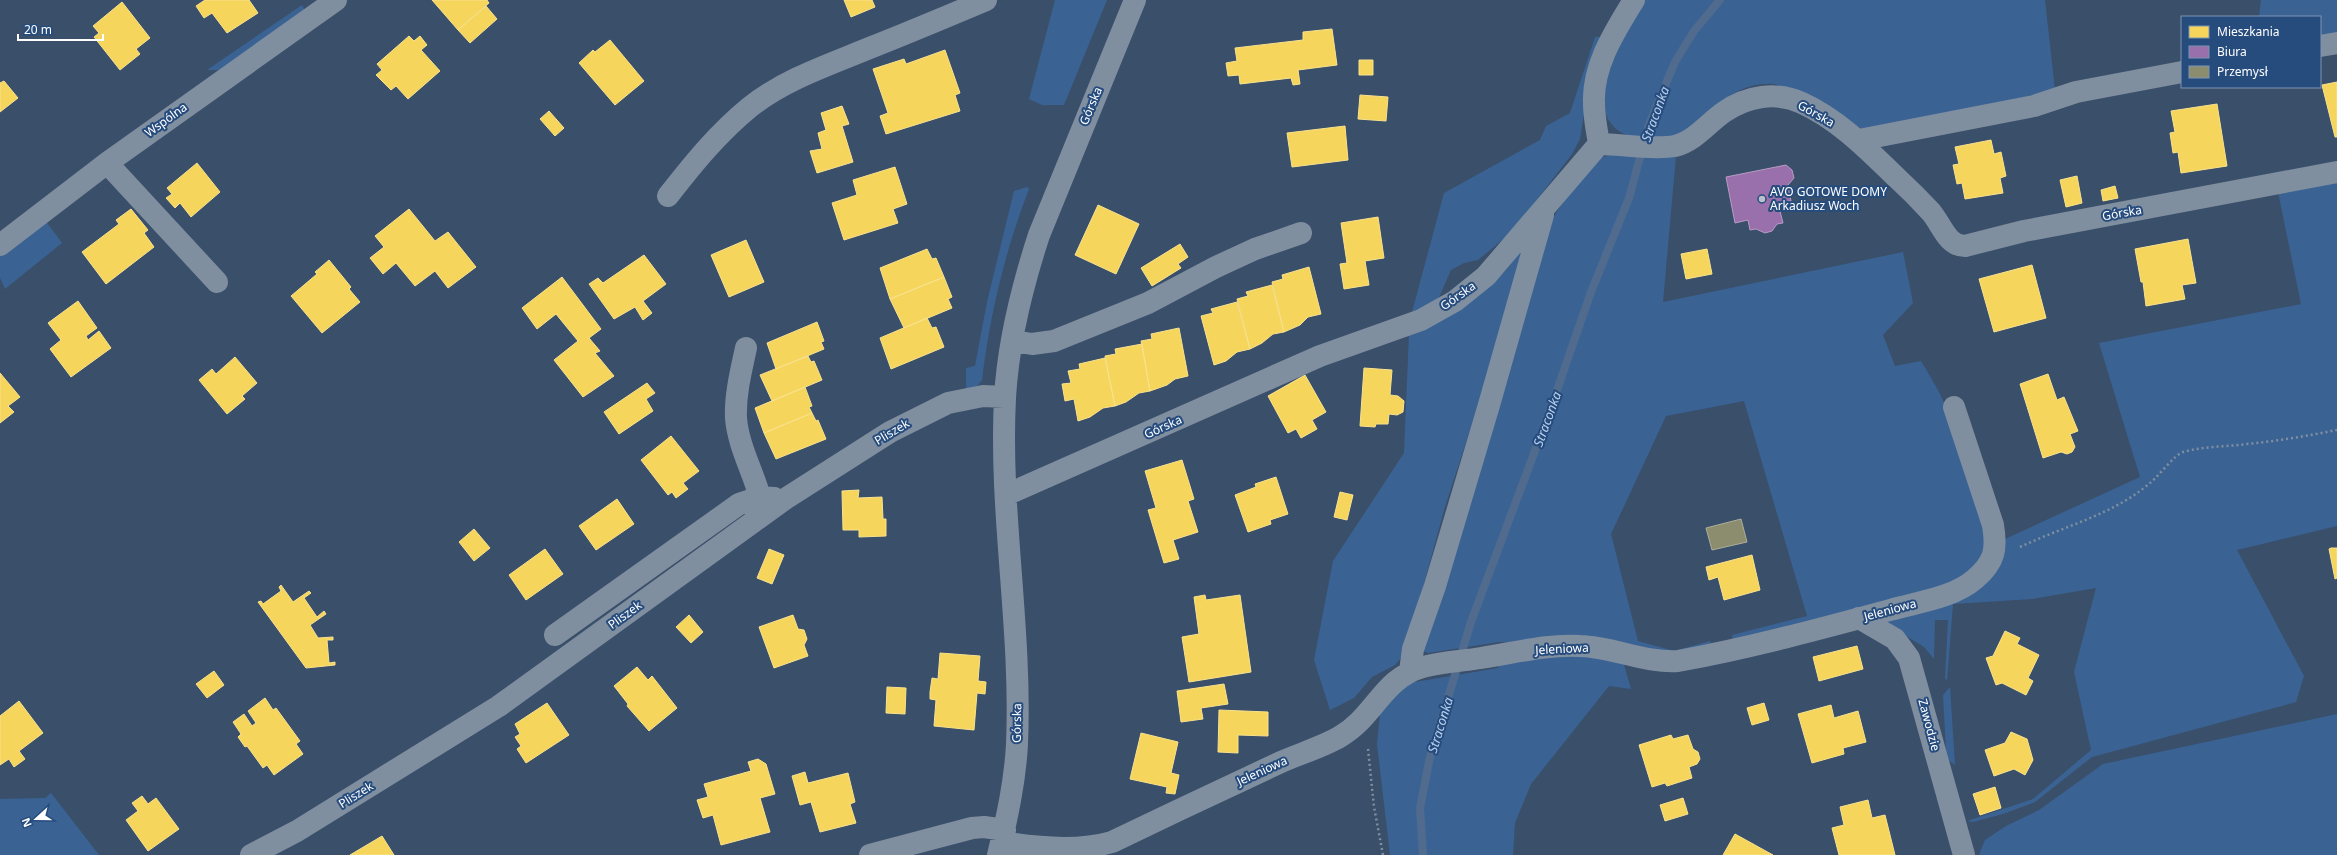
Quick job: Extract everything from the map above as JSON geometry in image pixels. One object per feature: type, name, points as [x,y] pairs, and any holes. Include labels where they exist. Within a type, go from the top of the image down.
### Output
[{"type":"street","name":"Wspólna","points":[[0,245],[107,163],[336,0]]},
{"type":"street","points":[[668,196],[725,130],[751,106],[784,86],[828,65],[986,0]]},
{"type":"street","name":"Górska","points":[[1002,842],[1014,775],[1018,710],[1004,443],[1005,397],[1013,341],[1028,270],[1039,235],[1135,0]]},
{"type":"street","points":[[1599,144],[1593,103],[1597,76],[1609,39],[1634,0]]},
{"type":"street","points":[[2321,46],[2337,43]]},
{"type":"street","points":[[1859,140],[2034,106],[2076,92],[2181,72]]},
{"type":"street","name":"Górska","points":[[1006,495],[1320,356],[1421,320],[1455,300],[1486,276],[1599,144],[1663,147],[1675,146],[1690,139],[1724,112],[1742,102],[1768,96],[1802,103],[1859,140],[1921,201],[1936,218],[1952,243],[1957,246],[1965,246],[2024,231],[2337,172]]},
{"type":"street","points":[[107,163],[217,282]]},
{"type":"street","points":[[1416,670],[1412,655],[1435,586],[1544,208]]},
{"type":"street","points":[[1013,341],[1032,344],[1054,341],[1148,303],[1216,267],[1256,249],[1301,233]]},
{"type":"street","points":[[746,348],[739,385],[736,418],[741,441],[760,498]]},
{"type":"street","name":"Pliszek","points":[[251,855],[297,831],[499,706],[785,499],[890,432],[930,411],[966,398],[1005,397]]},
{"type":"street","points":[[1954,407],[1993,525],[1996,544],[1992,559]]},
{"type":"street","points":[[555,635],[739,504],[760,498],[785,499]]},
{"type":"street","name":"Jeleniowa","points":[[1002,842],[1024,845],[1079,848],[1112,842],[1282,762],[1339,738],[1353,729],[1368,715],[1387,687],[1416,670],[1549,647],[1580,646],[1603,648],[1651,659],[1678,661],[1859,618],[1948,594],[1974,580],[1992,559]]},
{"type":"street","name":"Zawodzie","points":[[1859,618],[1894,639],[1909,658],[1964,855]]},
{"type":"street","points":[[870,855],[984,826],[1002,842]]},
{"type":"path","points":[[1992,559],[2061,528],[2096,517],[2125,502],[2150,483],[2181,452],[2212,446],[2244,445],[2337,430]]},
{"type":"path","points":[[1368,715],[1374,807],[1383,855]]},
{"type":"shaded area","points":[[1055,0],[1107,0],[1064,105],[1042,105],[1029,99]]},
{"type":"shaded area","points":[[1641,0],[2045,0],[2055,90],[1882,130],[1860,128],[1775,84],[1758,85],[1743,89],[1730,96],[1684,132],[1665,139],[1633,136],[1624,134],[1610,123],[1603,105],[1601,86],[1603,77],[1620,38]]},
{"type":"shaded area","points":[[2261,0],[2337,0],[2337,36],[2321,39],[2321,16],[2259,16]]},
{"type":"shaded area","points":[[302,5],[305,10],[230,66],[218,70],[207,70]]},
{"type":"shaded area","points":[[1595,37],[1604,37],[1586,101],[1580,139],[1572,154],[1512,232],[1478,260],[1464,263],[1451,270],[1437,302],[1411,316],[1444,193],[1540,140],[1546,126],[1570,113]]},
{"type":"shaded area","points":[[1628,151],[1676,156],[1663,302],[1903,252],[1913,303],[1883,335],[1895,366],[1921,361],[1941,396],[1953,425],[1977,497],[1987,536],[1987,546],[1984,555],[1971,573],[1943,588],[1738,642],[1733,641],[1732,635],[1807,616],[1744,401],[1666,416],[1611,534],[1638,641],[1674,651],[1710,641],[1711,645],[1695,652],[1672,655],[1587,639],[1499,642],[1428,653],[1420,650],[1552,219],[1570,192],[1602,157]]},
{"type":"shaded area","points":[[2337,180],[2337,526],[2237,550],[2304,676],[2296,702],[2092,757],[2035,802],[2003,814],[1973,822],[1967,821],[2033,799],[2091,750],[2074,672],[2096,588],[2032,599],[1953,604],[1947,681],[1945,678],[1948,620],[1935,620],[1934,659],[1924,647],[1893,628],[1886,619],[1927,606],[2005,539],[2140,477],[2099,343],[2301,304],[2278,192]]},
{"type":"shaded area","points":[[1027,187],[1029,189],[1020,212],[1006,259],[994,307],[982,380],[977,386],[966,389],[966,368],[975,366],[987,302],[1014,191]]},
{"type":"shaded area","points":[[45,220],[62,243],[5,289],[0,278],[0,256]]},
{"type":"shaded area","points":[[1523,247],[1482,393],[1444,510],[1414,621],[1401,658],[1395,665],[1372,677],[1354,698],[1330,710],[1314,660],[1333,561],[1404,453],[1409,334],[1490,285],[1507,269]]},
{"type":"shaded area","points":[[1545,653],[1623,661],[1631,689],[1609,686],[1531,784],[1515,823],[1513,855],[1390,855],[1377,744],[1380,714],[1412,678],[1415,682],[1498,668],[1501,662]]},
{"type":"shaded area","points":[[1950,687],[1955,765],[1948,760],[1946,751],[1943,695]]},
{"type":"shaded area","points":[[2337,714],[2337,855],[1979,855],[1985,840],[2006,826],[2039,810],[2103,764]]},
{"type":"shaded area","points":[[51,793],[99,855],[0,855],[0,799],[45,798]]},
{"type":"building: Mieszkania","points":[[205,0],[249,0],[258,13],[227,33],[212,13],[204,18],[196,6]]},
{"type":"building: Mieszkania","points":[[432,0],[487,0],[489,3],[458,30]]},
{"type":"building: Mieszkania","points":[[844,0],[872,0],[875,7],[851,17]]},
{"type":"building: Mieszkania","points":[[122,2],[150,38],[136,49],[140,54],[120,70],[94,37],[99,33],[93,26]]},
{"type":"building: Mieszkania","points":[[486,6],[497,19],[470,43],[458,30]]},
{"type":"building: Mieszkania","points":[[1332,29],[1337,65],[1298,70],[1300,84],[1293,85],[1291,78],[1240,84],[1239,75],[1228,76],[1226,63],[1237,61],[1235,48],[1303,40],[1303,32]]},
{"type":"building: Mieszkania","points":[[409,36],[414,41],[420,36],[427,45],[421,50],[440,71],[408,99],[396,86],[391,90],[376,75],[382,70],[377,64]]},
{"type":"building: Mieszkania","points":[[610,40],[644,81],[615,105],[579,63],[593,50],[595,52]]},
{"type":"building: Mieszkania","points":[[945,50],[960,93],[955,95],[960,111],[886,134],[880,116],[888,113],[873,69],[904,59],[906,64]]},
{"type":"building: Mieszkania","points":[[1359,60],[1373,60],[1373,75],[1359,75]]},
{"type":"building: Mieszkania","points":[[4,81],[18,98],[0,112],[0,83]]},
{"type":"building: Mieszkania","points":[[2337,82],[2337,137],[2335,137],[2322,85]]},
{"type":"building: Mieszkania","points":[[1360,95],[1388,97],[1386,121],[1358,119]]},
{"type":"building: Mieszkania","points":[[2217,104],[2227,166],[2181,173],[2178,152],[2173,153],[2170,133],[2175,132],[2171,111]]},
{"type":"building: Mieszkania","points":[[842,106],[849,124],[842,126],[853,162],[817,173],[810,151],[822,149],[818,133],[826,130],[821,113]]},
{"type":"building: Mieszkania","points":[[549,111],[564,128],[555,136],[540,119]]},
{"type":"building: Mieszkania","points":[[1345,126],[1348,160],[1292,167],[1287,133]]},
{"type":"building: Mieszkania","points":[[1991,140],[1994,154],[2001,152],[2006,176],[2000,178],[2003,193],[1965,199],[1962,183],[1957,184],[1953,165],[1959,164],[1955,147]]},
{"type":"building: Mieszkania","points":[[197,163],[220,192],[191,217],[180,203],[175,208],[166,198],[172,194],[167,188]]},
{"type":"building: Mieszkania","points":[[895,167],[907,204],[893,209],[898,223],[844,240],[832,203],[857,195],[853,180]]},
{"type":"building: Mieszkania","points":[[2077,176],[2082,203],[2066,207],[2060,180]]},
{"type":"building: Mieszkania","points":[[2115,186],[2118,198],[2103,201],[2101,190]]},
{"type":"building: Mieszkania","points":[[1098,205],[1139,224],[1116,274],[1075,255]]},
{"type":"building: Mieszkania","points":[[131,209],[148,230],[144,233],[154,247],[106,284],[82,252],[119,224],[116,220]]},
{"type":"building: Mieszkania","points":[[409,209],[435,241],[448,232],[476,267],[448,288],[435,271],[415,286],[396,263],[383,274],[370,258],[384,247],[375,236]]},
{"type":"building: Mieszkania","points":[[1378,217],[1384,258],[1365,261],[1369,285],[1344,289],[1340,264],[1347,263],[1341,223]]},
{"type":"building: Mieszkania","points":[[2188,239],[2196,283],[2182,285],[2185,299],[2146,306],[2143,282],[2141,282],[2135,249]]},
{"type":"building: Mieszkania","points":[[746,240],[764,282],[729,297],[711,255]]},
{"type":"building: Mieszkania","points":[[1180,244],[1188,257],[1178,264],[1181,268],[1152,286],[1141,268]]},
{"type":"building: Mieszkania","points":[[927,249],[932,259],[936,258],[944,277],[890,299],[880,268]]},
{"type":"building: Mieszkania","points":[[1707,249],[1712,274],[1686,279],[1681,254]]},
{"type":"building: Mieszkania","points":[[644,255],[666,284],[643,301],[652,313],[643,320],[635,307],[614,319],[589,284],[598,278],[603,283]]},
{"type":"building: Mieszkania","points":[[329,260],[351,287],[349,289],[360,302],[322,333],[291,296],[317,274],[315,272]]},
{"type":"building: Mieszkania","points":[[2032,265],[2046,318],[1994,332],[1979,279]]},
{"type":"building: Mieszkania","points":[[1309,267],[1321,314],[1308,317],[1300,325],[1284,332],[1272,282],[1283,279],[1282,275]]},
{"type":"building: Mieszkania","points":[[562,277],[601,329],[589,338],[600,351],[595,353],[614,376],[583,397],[554,360],[578,341],[556,314],[537,329],[522,308]]},
{"type":"building: Mieszkania","points":[[944,277],[952,297],[948,299],[952,308],[904,328],[890,299]]},
{"type":"building: Mieszkania","points":[[1272,285],[1284,332],[1273,334],[1262,343],[1250,349],[1237,299],[1248,296],[1246,292]]},
{"type":"building: Mieszkania","points":[[78,301],[97,328],[86,336],[88,340],[99,331],[111,348],[71,377],[50,349],[61,340],[48,323]]},
{"type":"building: Mieszkania","points":[[1237,302],[1250,349],[1237,352],[1226,361],[1214,365],[1201,316],[1213,313],[1211,309]]},
{"type":"building: Mieszkania","points":[[927,318],[932,328],[936,327],[944,347],[891,369],[880,338]]},
{"type":"building: Mieszkania","points":[[817,322],[824,341],[821,342],[824,349],[776,369],[767,343]]},
{"type":"building: Mieszkania","points":[[1179,328],[1188,376],[1175,379],[1167,385],[1150,391],[1141,341],[1152,339],[1151,334]]},
{"type":"building: Mieszkania","points":[[1142,344],[1150,391],[1139,393],[1126,402],[1115,406],[1105,356],[1116,354],[1115,349]]},
{"type":"building: Mieszkania","points":[[808,356],[811,362],[814,361],[822,380],[772,401],[760,375]]},
{"type":"building: Mieszkania","points":[[235,357],[257,383],[242,396],[245,399],[227,414],[199,380],[212,369],[216,374]]},
{"type":"building: Mieszkania","points":[[1105,358],[1115,406],[1103,408],[1090,417],[1078,421],[1074,399],[1065,401],[1062,384],[1071,383],[1068,371],[1080,369],[1079,364]]},
{"type":"building: Mieszkania","points":[[1364,368],[1392,370],[1390,395],[1398,396],[1404,401],[1403,412],[1397,415],[1389,414],[1388,424],[1376,424],[1375,427],[1360,426]]},
{"type":"building: Mieszkania","points":[[0,373],[20,397],[8,406],[14,412],[0,423]]},
{"type":"building: Mieszkania","points":[[2048,374],[2057,400],[2064,397],[2078,431],[2070,434],[2075,447],[2072,452],[2067,454],[2061,452],[2043,458],[2020,384]]},
{"type":"building: Mieszkania","points":[[1305,375],[1326,412],[1312,420],[1317,429],[1301,438],[1296,429],[1288,433],[1268,396]]},
{"type":"building: Mieszkania","points":[[647,383],[655,393],[646,399],[653,411],[619,434],[604,412]]},
{"type":"building: Mieszkania","points":[[805,387],[812,406],[809,407],[812,413],[764,433],[755,408]]},
{"type":"building: Mieszkania","points":[[812,413],[816,421],[818,420],[826,439],[776,459],[764,433]]},
{"type":"building: Mieszkania","points":[[671,436],[699,471],[683,483],[688,489],[676,498],[672,492],[668,495],[641,460]]},
{"type":"building: Mieszkania","points":[[1182,460],[1194,499],[1188,501],[1198,532],[1173,540],[1179,559],[1164,563],[1148,510],[1156,508],[1145,471]]},
{"type":"building: Mieszkania","points":[[1276,477],[1288,514],[1270,520],[1271,524],[1248,532],[1235,495],[1256,487],[1255,484]]},
{"type":"building: Mieszkania","points":[[859,490],[858,498],[882,497],[883,519],[886,519],[886,536],[859,537],[859,530],[843,530],[842,491]]},
{"type":"building: Mieszkania","points":[[1340,492],[1353,495],[1347,520],[1334,517]]},
{"type":"building: Mieszkania","points":[[617,499],[634,524],[596,550],[579,526]]},
{"type":"building: Mieszkania","points":[[474,529],[490,548],[474,561],[459,542]]},
{"type":"building: Mieszkania","points":[[2337,548],[2337,578],[2335,579],[2329,549]]},
{"type":"building: Mieszkania","points":[[545,549],[563,574],[526,600],[509,575]]},
{"type":"building: Mieszkania","points":[[769,549],[784,555],[772,584],[757,578]]},
{"type":"building: Mieszkania","points":[[1752,555],[1760,590],[1724,600],[1718,577],[1709,580],[1706,567]]},
{"type":"building: Mieszkania","points":[[281,585],[293,602],[309,591],[311,593],[304,598],[317,617],[324,611],[326,614],[310,625],[318,638],[333,637],[333,640],[327,640],[329,663],[335,662],[335,665],[306,668],[258,602],[261,601],[263,604],[281,591],[279,587]]},
{"type":"building: Mieszkania","points":[[1205,595],[1206,600],[1240,595],[1251,672],[1189,682],[1182,637],[1199,634],[1194,597]]},
{"type":"building: Mieszkania","points":[[689,615],[703,632],[691,643],[676,627]]},
{"type":"building: Mieszkania","points":[[793,615],[798,629],[804,630],[807,639],[804,645],[808,656],[774,668],[759,627]]},
{"type":"building: Mieszkania","points":[[2005,631],[2020,638],[2017,644],[2039,655],[2028,678],[2033,681],[2026,695],[2002,683],[1996,685],[1986,658],[1993,656]]},
{"type":"building: Mieszkania","points":[[1857,646],[1863,669],[1819,681],[1813,657]]},
{"type":"building: Mieszkania","points":[[940,653],[980,656],[978,681],[986,682],[985,694],[977,693],[974,730],[934,726],[936,700],[930,699],[930,692],[932,678],[938,679]]},
{"type":"building: Mieszkania","points":[[637,667],[648,680],[652,676],[677,708],[649,731],[627,706],[628,704],[614,686]]},
{"type":"building: Mieszkania","points":[[214,671],[224,685],[207,698],[196,684]]},
{"type":"building: Mieszkania","points":[[1224,684],[1228,704],[1201,708],[1203,719],[1181,722],[1177,691]]},
{"type":"building: Mieszkania","points":[[887,687],[906,688],[905,714],[886,713]]},
{"type":"building: Mieszkania","points":[[265,698],[273,710],[276,708],[300,741],[296,744],[303,754],[274,775],[267,765],[263,768],[247,746],[245,747],[238,737],[241,734],[233,722],[244,714],[252,726],[256,723],[248,711]]},
{"type":"building: Mieszkania","points":[[19,701],[43,733],[19,751],[25,759],[14,767],[9,759],[0,765],[0,716]]},
{"type":"building: Mieszkania","points":[[547,703],[569,735],[526,763],[517,749],[521,746],[515,737],[520,734],[515,724]]},
{"type":"building: Mieszkania","points":[[1764,703],[1769,720],[1752,725],[1747,708]]},
{"type":"building: Mieszkania","points":[[1831,705],[1834,718],[1858,711],[1866,742],[1843,748],[1844,754],[1812,763],[1798,714]]},
{"type":"building: Mieszkania","points":[[1219,710],[1268,712],[1268,736],[1238,735],[1238,753],[1218,752]]},
{"type":"building: Mieszkania","points":[[2011,732],[2027,739],[2033,760],[2025,775],[2014,769],[1994,776],[1985,750],[2005,743]]},
{"type":"building: Mieszkania","points":[[1141,733],[1178,742],[1171,773],[1179,775],[1175,794],[1166,793],[1167,787],[1130,779]]},
{"type":"building: Mieszkania","points":[[1671,735],[1673,739],[1688,735],[1693,749],[1698,752],[1700,759],[1697,764],[1689,767],[1692,778],[1667,786],[1665,783],[1652,787],[1639,745]]},
{"type":"building: Mieszkania","points":[[758,759],[766,764],[775,794],[760,798],[770,832],[721,845],[713,815],[703,818],[697,800],[708,797],[704,784],[751,771],[748,762]]},
{"type":"building: Mieszkania","points":[[805,772],[808,783],[848,773],[855,802],[850,804],[856,823],[820,832],[811,802],[800,805],[792,776]]},
{"type":"building: Mieszkania","points":[[1995,787],[2001,808],[1980,815],[1973,794]]},
{"type":"building: Mieszkania","points":[[142,796],[148,804],[156,798],[179,829],[148,851],[126,820],[138,811],[132,803]]},
{"type":"building: Mieszkania","points":[[1683,798],[1688,814],[1665,821],[1660,805]]},
{"type":"building: Mieszkania","points":[[1868,800],[1872,818],[1885,815],[1895,855],[1839,855],[1832,828],[1844,825],[1840,807]]},
{"type":"building: Mieszkania","points":[[1735,834],[1773,855],[1723,855]]},
{"type":"building: Mieszkania","points":[[382,836],[394,855],[350,855]]},
{"type":"building: Biura","points":[[1786,165],[1792,170],[1794,178],[1788,185],[1791,201],[1778,203],[1783,223],[1777,224],[1772,231],[1765,233],[1756,229],[1750,230],[1748,220],[1735,223],[1726,177]]},
{"type":"building: Przemysł","points":[[1741,519],[1747,542],[1712,550],[1706,528]]},
{"type":"waterway","name":"Straconka","points":[[1423,855],[1420,808],[1430,757],[1471,622],[1548,416],[1591,292],[1629,198],[1649,124],[1675,62],[1694,31],[1720,0]]},
{"type":"place","name":"AVO GOTOWE DOMY Arkadiusz Woch","points":[[1762,199]]}]
